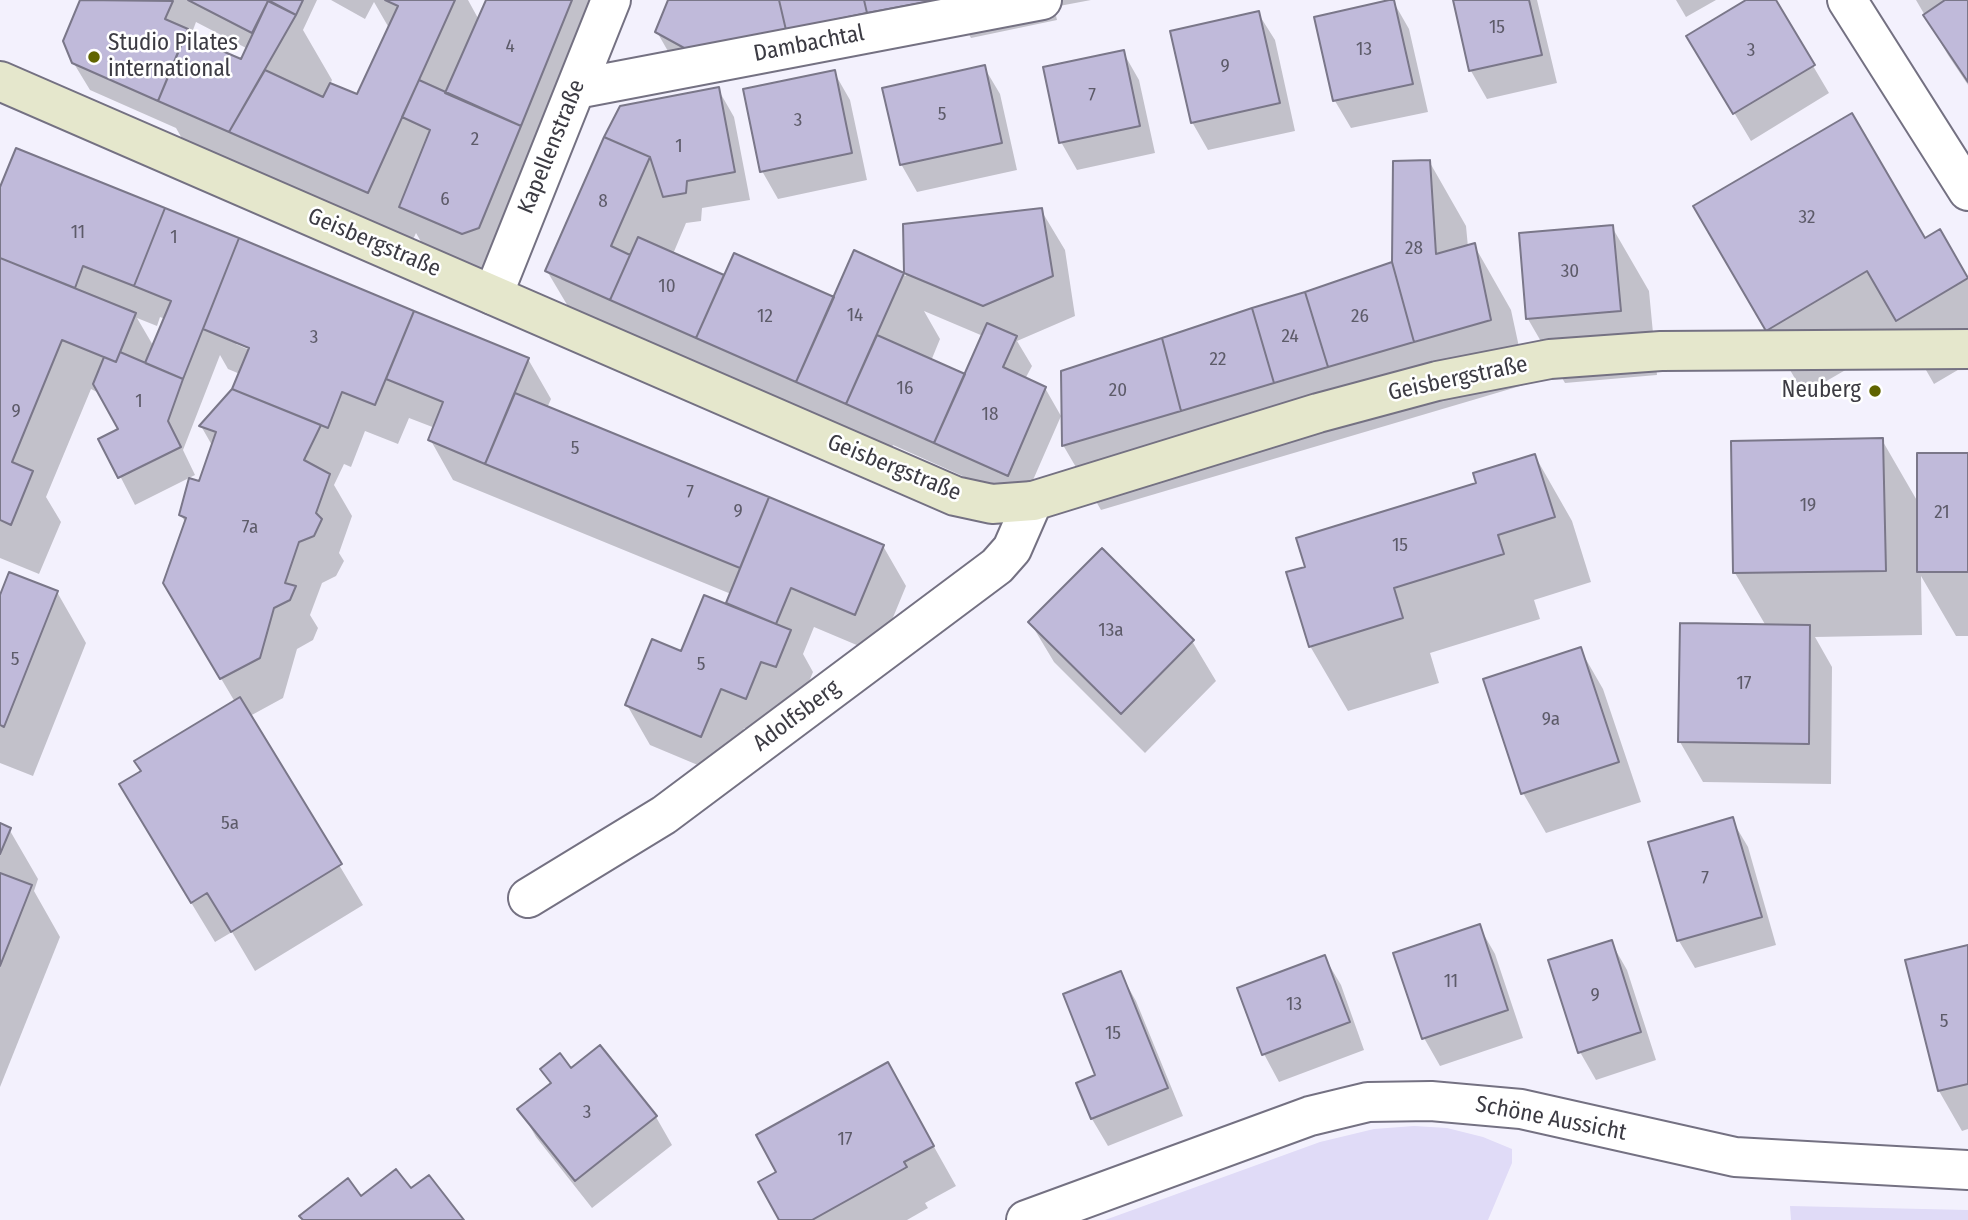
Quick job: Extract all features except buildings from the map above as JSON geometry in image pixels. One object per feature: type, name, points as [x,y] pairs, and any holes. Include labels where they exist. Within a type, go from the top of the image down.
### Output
[{"type":"street","name":"Kapellenstraße","points":[[493,295],[611,0]]},
{"type":"street","name":"Dambachtal","points":[[576,89],[1042,0]]},
{"type":"street","points":[[1847,0],[1968,191]]},
{"type":"street","name":"Geisbergstraße","points":[[0,81],[955,496],[992,504],[1033,501],[1318,413],[1437,381],[1550,359],[1661,351],[1968,349]]},
{"type":"street","name":"Adolfsberg","points":[[528,898],[664,815],[997,566],[1012,549],[1033,501]]},
{"type":"street","name":"Schöne Aussicht","points":[[1027,1220],[1310,1116],[1368,1102],[1431,1101],[1521,1109],[1735,1157],[1968,1170]]},
{"type":"shaded area","points":[[1414,1126],[1447,1128],[1483,1137],[1512,1149],[1512,1163],[1488,1220],[1105,1220],[1320,1142],[1374,1129]]},
{"type":"shaded area","points":[[1790,1206],[1968,1210],[1968,1220],[1791,1220]]},
{"type":"place","name":"Studio Pilates international","points":[[94,57]]},
{"type":"place","name":"Neuberg","points":[[1875,391]]}]
